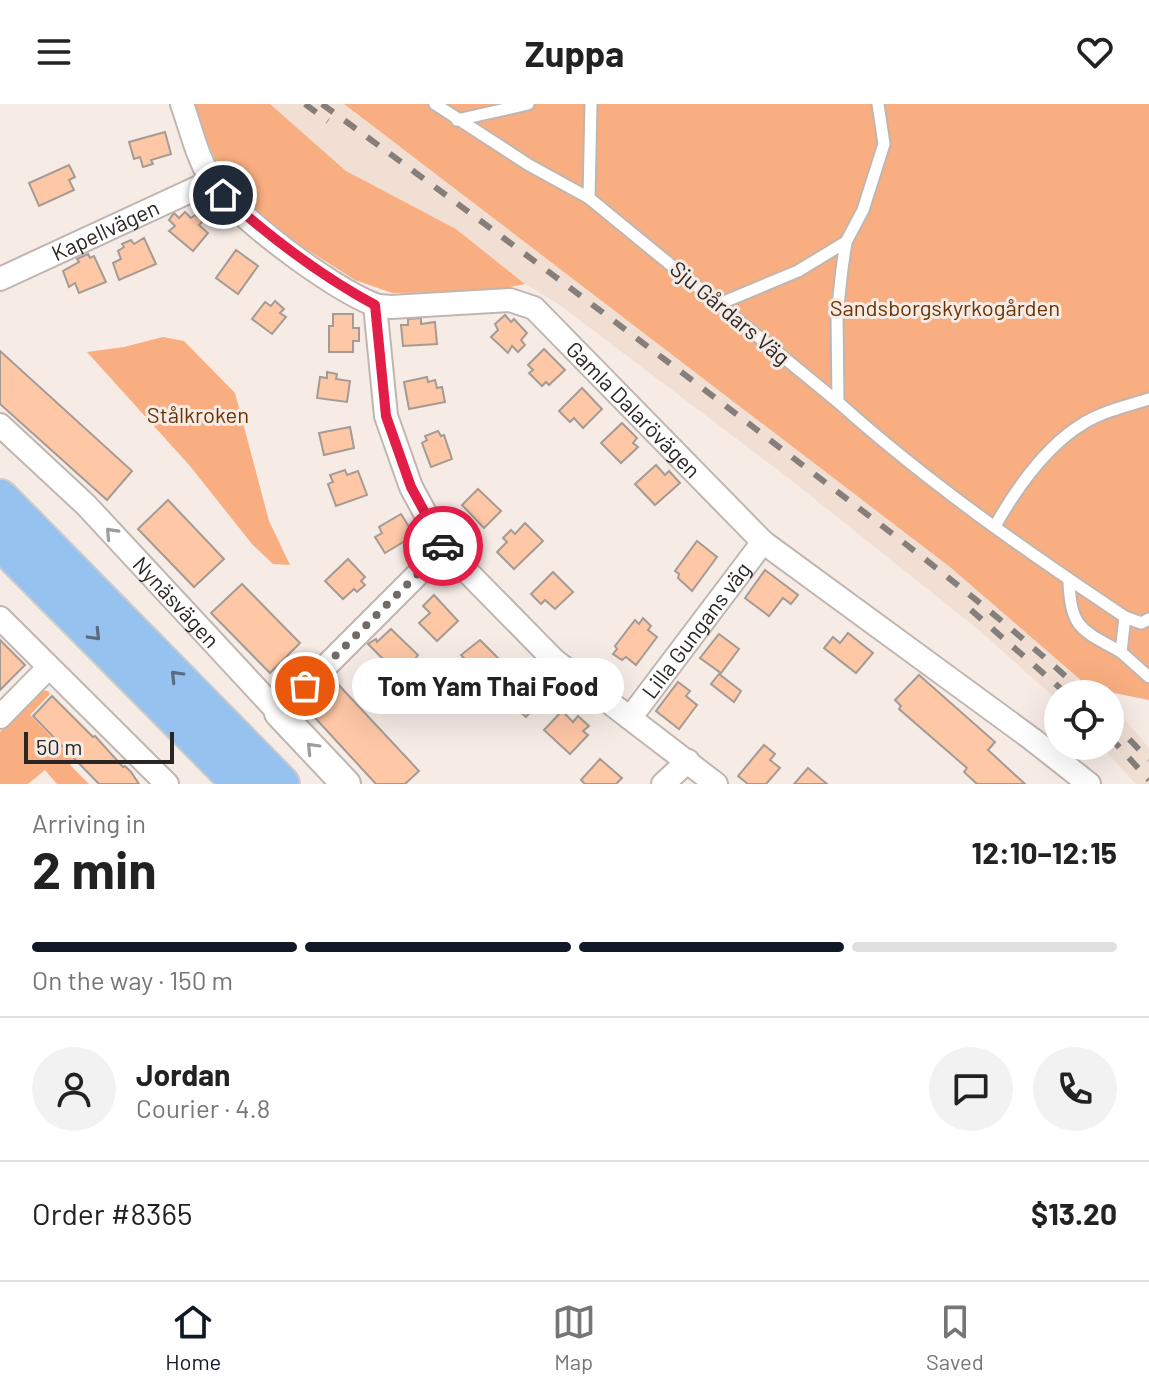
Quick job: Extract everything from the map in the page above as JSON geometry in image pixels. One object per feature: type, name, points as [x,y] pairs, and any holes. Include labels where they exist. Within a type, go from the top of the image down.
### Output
[{"type":"highway","points":[[0,498],[281,784]]},
{"type":"highway","points":[[0,541],[241,784]]},
{"type":"highway","points":[[230,732],[302,784]]},
{"type":"street","name":"Gamla Dalarövägen","points":[[182,104],[212,181],[223,195],[266,233],[329,280],[375,305],[391,307],[510,300],[534,308],[763,542],[1089,784]]},
{"type":"street","name":"Kapellvägen","points":[[0,279],[212,181]]},
{"type":"street","points":[[375,305],[386,416],[411,487],[444,548],[554,660],[716,784]]},
{"type":"street","name":"Nynäsvägen","points":[[0,425],[86,505],[346,784]]},
{"type":"street","name":"Lilla Gungans väg","points":[[630,718],[763,542]]},
{"type":"street","points":[[279,713],[444,548]]},
{"type":"street","points":[[0,618],[167,784]]},
{"type":"street","points":[[0,717],[49,667]]},
{"type":"street","points":[[663,784],[688,761]]},
{"type":"lane","name":"Sju Gårdars Väg","points":[[435,104],[589,198],[876,436],[1012,541],[1125,617]]},
{"type":"lane","points":[[457,120],[528,104]]},
{"type":"lane","points":[[589,198],[591,104]]},
{"type":"lane","points":[[838,402],[837,315],[846,242],[863,210],[884,144],[878,104]]},
{"type":"lane","points":[[719,304],[798,271],[846,242]]},
{"type":"lane","points":[[995,526],[1006,506],[1046,455],[1083,423],[1117,408],[1149,399]]},
{"type":"lane","points":[[1069,580],[1074,620],[1088,633],[1121,652],[1149,677]]},
{"type":"lane","points":[[1121,652],[1125,617],[1141,623],[1149,619]]},
{"type":"shaded area","points":[[270,104],[344,104],[950,567],[1083,680],[1044,680],[1044,688],[979,630],[787,477],[557,303],[525,284],[456,229],[346,171]]},
{"type":"shaded area","points":[[1124,719],[1149,748],[1149,784],[1136,784],[1114,760],[1124,760]]},
{"type":"green space","points":[[192,104],[270,104],[346,171],[456,229],[525,284],[486,292],[392,293],[355,280],[300,245],[254,210],[221,173]]},
{"type":"green space","name":"Sandsborgskyrkogården","points":[[344,104],[1149,104],[1149,700],[1124,695],[1124,680],[1081,680],[950,567]]},
{"type":"green space","name":"Stålkroken","points":[[163,337],[184,341],[235,393],[269,521],[290,565],[273,564],[252,544],[190,466],[87,352]]},
{"type":"green space","points":[[39,690],[50,694],[30,715],[75,761],[70,765],[89,784],[57,784],[45,770],[28,784],[0,784],[0,732]]},
{"type":"building","points":[[165,132],[171,154],[151,160],[153,164],[143,167],[140,157],[134,159],[129,142]]},
{"type":"building","points":[[69,165],[75,177],[69,180],[74,190],[39,206],[29,183]]},
{"type":"building","points":[[185,212],[191,218],[195,215],[203,221],[199,225],[208,233],[193,251],[169,231],[175,226],[169,220],[174,213],[179,218]]},
{"type":"building","points":[[144,238],[156,264],[119,280],[113,263],[121,259],[118,251],[124,247],[122,244],[131,240],[134,244]]},
{"type":"building","points":[[236,250],[258,266],[238,294],[216,278]]},
{"type":"building","points":[[88,254],[90,258],[94,256],[106,282],[79,293],[75,283],[69,287],[63,271]]},
{"type":"building","points":[[275,301],[284,309],[280,313],[286,317],[272,334],[252,319],[265,302],[271,306]]},
{"type":"building","points":[[333,314],[353,314],[353,328],[359,328],[359,341],[353,341],[353,352],[329,352],[329,326],[333,326]]},
{"type":"building","points":[[505,315],[511,322],[514,319],[527,333],[521,340],[525,345],[518,352],[512,346],[508,353],[491,337],[498,330],[495,324]]},
{"type":"building","points":[[421,318],[421,324],[435,322],[437,344],[403,346],[401,325],[408,325],[408,319]]},
{"type":"building","points":[[544,349],[565,370],[549,385],[546,382],[542,386],[529,373],[533,370],[528,365]]},
{"type":"building","points":[[0,351],[132,471],[107,500],[0,404]]},
{"type":"building","points":[[327,372],[337,374],[336,379],[350,381],[347,402],[317,398],[320,377],[327,378]]},
{"type":"building","points":[[427,377],[428,382],[435,380],[437,388],[442,387],[445,402],[409,409],[404,382]]},
{"type":"building","points":[[582,388],[602,409],[583,428],[574,418],[570,422],[559,411]]},
{"type":"building","points":[[622,423],[637,438],[633,443],[638,447],[621,463],[601,443]]},
{"type":"building","points":[[350,427],[354,448],[324,455],[319,433]]},
{"type":"building","points":[[438,431],[441,436],[444,435],[452,459],[431,467],[422,443],[427,440],[425,436]]},
{"type":"building","points":[[656,465],[665,475],[669,471],[680,483],[655,505],[635,484]]},
{"type":"building","points":[[345,470],[347,475],[358,471],[367,495],[336,506],[328,484],[333,482],[330,475]]},
{"type":"building","points":[[478,489],[501,511],[484,528],[462,505]]},
{"type":"building","points":[[168,500],[224,559],[194,587],[138,529]]},
{"type":"building","points":[[401,514],[411,530],[407,533],[410,538],[385,553],[375,537],[382,533],[379,527]]},
{"type":"building","points":[[525,523],[543,541],[514,569],[497,552],[507,542],[503,538],[511,530],[515,534]]},
{"type":"building","points":[[697,541],[717,557],[692,591],[675,571]]},
{"type":"building","points":[[348,559],[365,577],[361,581],[365,585],[357,592],[354,589],[343,599],[325,581]]},
{"type":"building","points":[[765,570],[798,595],[791,604],[783,598],[769,616],[745,598]]},
{"type":"building","points":[[553,572],[573,592],[555,609],[545,600],[541,604],[531,594]]},
{"type":"building","points":[[242,584],[300,643],[270,673],[211,613]]},
{"type":"building","points":[[434,595],[458,621],[437,641],[419,623],[430,613],[423,606]]},
{"type":"building","points":[[643,618],[651,626],[648,630],[657,637],[636,665],[626,657],[622,660],[613,654],[617,649],[615,646],[635,620],[639,624]]},
{"type":"building","points":[[391,629],[418,655],[415,659],[420,665],[410,674],[405,668],[398,677],[390,666],[386,668],[378,661],[382,658],[368,644],[376,639],[377,642]]},
{"type":"building","points":[[848,633],[873,653],[856,673],[824,648],[833,637],[840,643]]},
{"type":"building","points":[[719,634],[739,649],[721,673],[700,658]]},
{"type":"building","points":[[0,640],[25,665],[0,690]]},
{"type":"building","points":[[480,640],[502,662],[484,679],[461,655]]},
{"type":"building","points":[[719,674],[741,691],[734,702],[711,684]]},
{"type":"building","points":[[919,675],[995,742],[988,750],[1025,784],[977,784],[964,772],[967,768],[899,709],[901,706],[895,700]]},
{"type":"building","points":[[522,679],[543,698],[526,717],[506,699],[510,694],[504,689],[510,682],[516,686]]},
{"type":"building","points":[[335,681],[419,771],[405,784],[376,784],[306,708]]},
{"type":"building","points":[[678,682],[690,691],[686,696],[697,705],[679,729],[656,711]]},
{"type":"building","points":[[52,696],[131,772],[139,784],[99,784],[33,716]]},
{"type":"building","points":[[562,711],[573,722],[578,716],[589,726],[583,731],[588,735],[570,754],[544,730]]},
{"type":"building","points":[[764,745],[775,754],[770,760],[780,768],[766,784],[748,784],[738,776]]},
{"type":"building","points":[[600,759],[622,778],[616,784],[585,784],[581,780]]},
{"type":"building","points":[[808,768],[827,784],[794,784]]},
{"type":"railway","points":[[305,104],[328,121]]},
{"type":"railway","points":[[322,104],[899,539],[1069,680]]},
{"type":"railway","points":[[971,610],[1051,680]]},
{"type":"railway","points":[[1124,734],[1149,760]]},
{"type":"railway","points":[[1124,752],[1149,780]]},
{"type":"way so far","points":[[305,686],[443,546]]},
{"type":"place","name":"Tom Yam Thai Food","points":[[305,686]]},
{"type":"route","points":[[223,195],[266,233],[329,280],[375,305],[386,416],[411,487],[443,546]]}]
